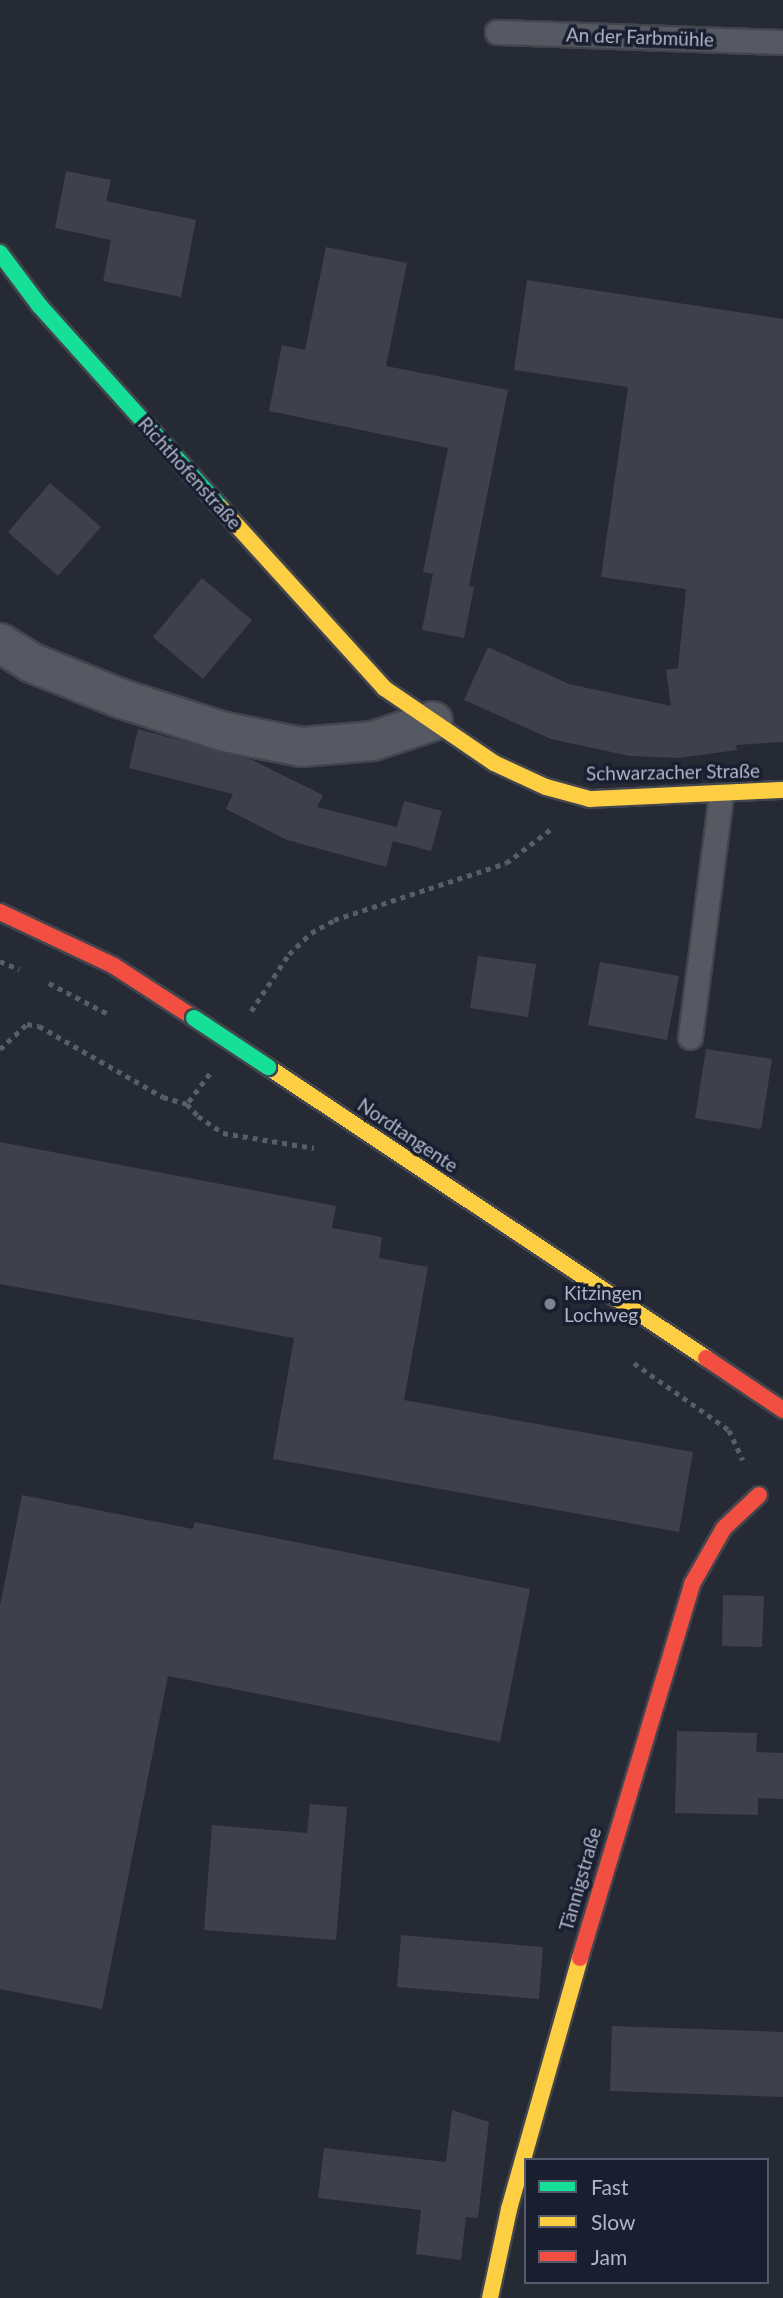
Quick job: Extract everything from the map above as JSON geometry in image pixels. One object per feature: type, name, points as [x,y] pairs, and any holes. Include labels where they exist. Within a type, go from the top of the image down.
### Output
[{"type":"street","name":"Richthofenstraße","points":[[0,253],[39,305],[384,688]]},
{"type":"street","points":[[0,643],[32,663],[122,699],[225,732],[301,747],[373,741],[433,722]]},
{"type":"street","name":"Schwarzacher Straße","points":[[384,688],[494,763],[546,787],[590,799],[721,796],[783,790]]},
{"type":"street","name":"Nordtangente","points":[[0,912],[114,966],[783,1410]]},
{"type":"street","name":"Tännigstraße","points":[[490,2298],[509,2210],[617,1825],[692,1584],[724,1528],[759,1496]]},
{"type":"lane","name":"An der Farbmühle","points":[[498,32],[783,42]]},
{"type":"lane","points":[[690,1037],[721,796]]},
{"type":"path","points":[[289,954],[311,933],[334,920],[506,863],[590,799]]},
{"type":"path","points":[[0,961],[28,972]]},
{"type":"path","points":[[40,979],[123,1022]]},
{"type":"path","points":[[0,1049],[27,1024],[39,1026],[163,1097],[187,1104],[223,1133],[321,1150]]},
{"type":"path","points":[[187,1104],[202,1086]]},
{"type":"building","points":[[66,171],[111,180],[106,201],[196,220],[181,297],[103,281],[111,240],[55,228]]},
{"type":"building","points":[[326,247],[407,263],[386,366],[508,390],[469,586],[474,587],[464,638],[422,630],[433,574],[423,572],[448,448],[269,411],[282,345],[305,350]]},
{"type":"building","points":[[527,280],[783,319],[783,742],[736,745],[737,750],[678,758],[630,756],[551,739],[464,700],[488,647],[569,684],[671,706],[666,670],[678,668],[686,589],[601,577],[628,387],[514,370]]},
{"type":"building","points":[[50,483],[101,527],[58,576],[8,532]]},
{"type":"building","points":[[202,578],[252,620],[203,679],[153,637]]},
{"type":"building","points":[[138,729],[252,760],[323,795],[317,807],[397,827],[404,801],[442,811],[431,851],[393,841],[386,867],[287,840],[226,809],[233,794],[129,768]]},
{"type":"building","points":[[478,956],[536,964],[528,1017],[470,1008]]},
{"type":"building","points":[[600,962],[679,976],[667,1040],[588,1025]]},
{"type":"building","points":[[706,1049],[772,1059],[761,1129],[695,1118]]},
{"type":"building","points":[[0,1142],[336,1206],[332,1228],[382,1237],[379,1258],[428,1267],[404,1400],[693,1452],[679,1532],[273,1459],[294,1338],[0,1284]]},
{"type":"building","points":[[22,1495],[193,1529],[195,1522],[530,1589],[500,1742],[168,1676],[102,2009],[0,1989],[0,1606]]},
{"type":"building","points":[[723,1595],[764,1596],[762,1647],[722,1646]]},
{"type":"building","points":[[677,1731],[757,1733],[756,1752],[783,1753],[783,1799],[758,1798],[758,1815],[675,1813]]},
{"type":"building","points":[[310,1804],[347,1807],[336,1940],[204,1930],[212,1825],[307,1833]]},
{"type":"building","points":[[401,1935],[543,1947],[539,1999],[397,1987]]},
{"type":"building","points":[[612,2026],[783,2032],[783,2097],[610,2091]]},
{"type":"building","points":[[452,2110],[489,2122],[478,2218],[466,2217],[461,2260],[416,2254],[421,2210],[318,2198],[324,2148],[446,2162]]},
{"type":"traffic: fast","points":[[0,253],[39,305],[221,508]]},
{"type":"traffic: fast","points":[[194,1018],[268,1067]]},
{"type":"traffic: slow","points":[[221,508],[384,688],[494,763],[546,787],[590,799],[783,790]]},
{"type":"traffic: slow","points":[[268,1067],[706,1358]]},
{"type":"traffic: slow","points":[[490,2298],[509,2209],[580,1958]]},
{"type":"traffic: jam","points":[[0,912],[114,966],[194,1018]]},
{"type":"traffic: jam","points":[[706,1358],[783,1410]]},
{"type":"traffic: jam","points":[[580,1958],[692,1584],[724,1528],[759,1495]]},
{"type":"place","name":"Kitzingen Lochweg","points":[[550,1304]]}]
